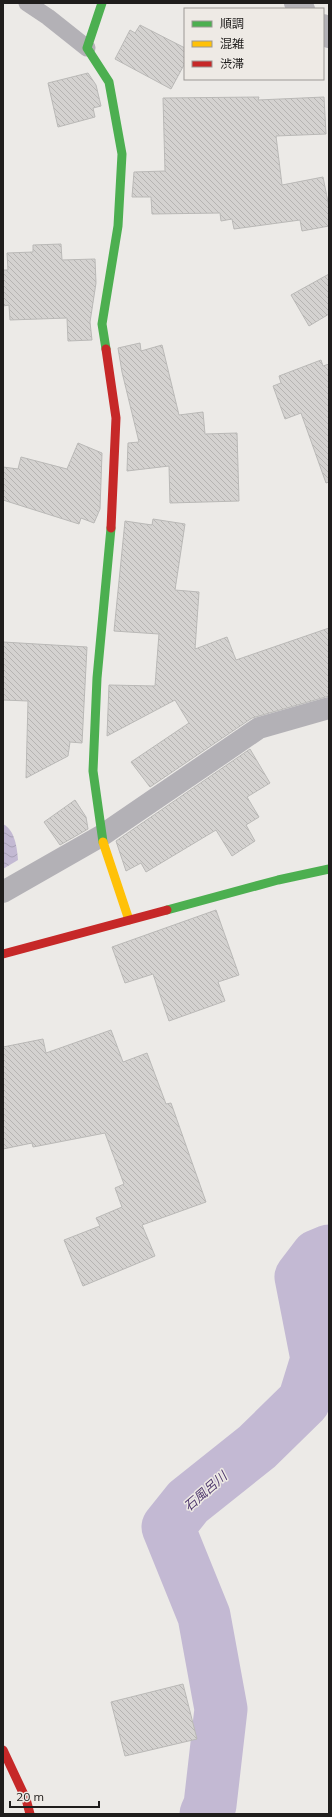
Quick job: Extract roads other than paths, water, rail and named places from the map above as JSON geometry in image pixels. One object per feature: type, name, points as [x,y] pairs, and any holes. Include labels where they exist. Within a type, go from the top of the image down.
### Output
[{"type":"street","points":[[102,3],[86,48],[109,82],[122,154],[118,226],[102,324],[116,418],[113,502],[96,701],[93,771],[101,836],[129,920]]},
{"type":"street","points":[[324,27],[329,37]]},
{"type":"street","points":[[3,892],[101,836],[259,728],[329,708]]},
{"type":"street","points":[[3,954],[278,880],[329,868]]},
{"type":"street","points":[[3,1750],[26,1799],[30,1814]]},
{"type":"lane","points":[[27,3],[48,17],[86,48]]},
{"type":"water","points":[[3,824],[13,835],[18,860],[3,869]]},
{"type":"waterway","name":"石風呂川","points":[[206,1814],[210,1805],[221,1709],[204,1616],[168,1527],[188,1502],[257,1447],[304,1401],[317,1359],[301,1277],[317,1256],[329,1251]]}]
